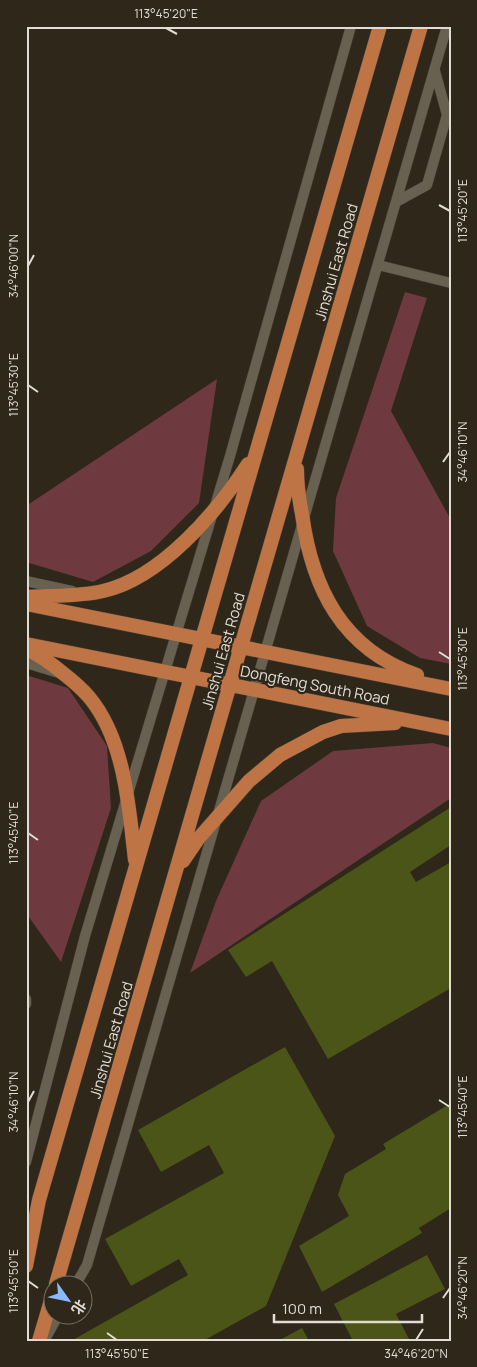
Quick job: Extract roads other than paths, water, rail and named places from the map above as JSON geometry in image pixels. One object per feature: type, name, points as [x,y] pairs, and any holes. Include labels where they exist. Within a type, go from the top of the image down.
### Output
[{"type":"main road","name":"Jinshui East Road","points":[[26,1266],[39,1200],[380,26]]},
{"type":"main road","name":"Jinshui East Road","points":[[59,1274],[421,26]]},
{"type":"main road","points":[[28,598],[85,594],[105,590],[119,585],[160,563],[190,537],[239,478],[255,453]]},
{"type":"main road","points":[[297,456],[297,480],[305,542],[326,599],[338,618],[350,633],[366,647],[401,669],[451,688]]},
{"type":"main road","name":"Dongfeng South Road","points":[[28,598],[111,622],[451,688]]},
{"type":"main road","name":"Dongfeng South Road","points":[[26,644],[451,728]]},
{"type":"main road","points":[[26,649],[37,654],[66,676],[90,698],[110,732],[120,763],[127,800],[135,867]]},
{"type":"main road","points":[[176,872],[198,839],[249,781],[287,751],[323,732],[341,726],[422,723]]},
{"type":"main road","points":[[39,1341],[44,1324]]},
{"type":"street","points":[[26,1162],[85,936],[214,509],[351,26]]},
{"type":"street","points":[[82,1274],[87,1265],[447,26]]},
{"type":"street","points":[[396,202],[427,186],[448,115],[434,70]]},
{"type":"street","points":[[378,265],[451,283]]},
{"type":"street","points":[[26,581],[85,594]]},
{"type":"street","points":[[26,662],[66,676]]},
{"type":"street","points":[[26,999],[26,1004]]},
{"type":"street","points":[[44,1341],[53,1324]]}]
